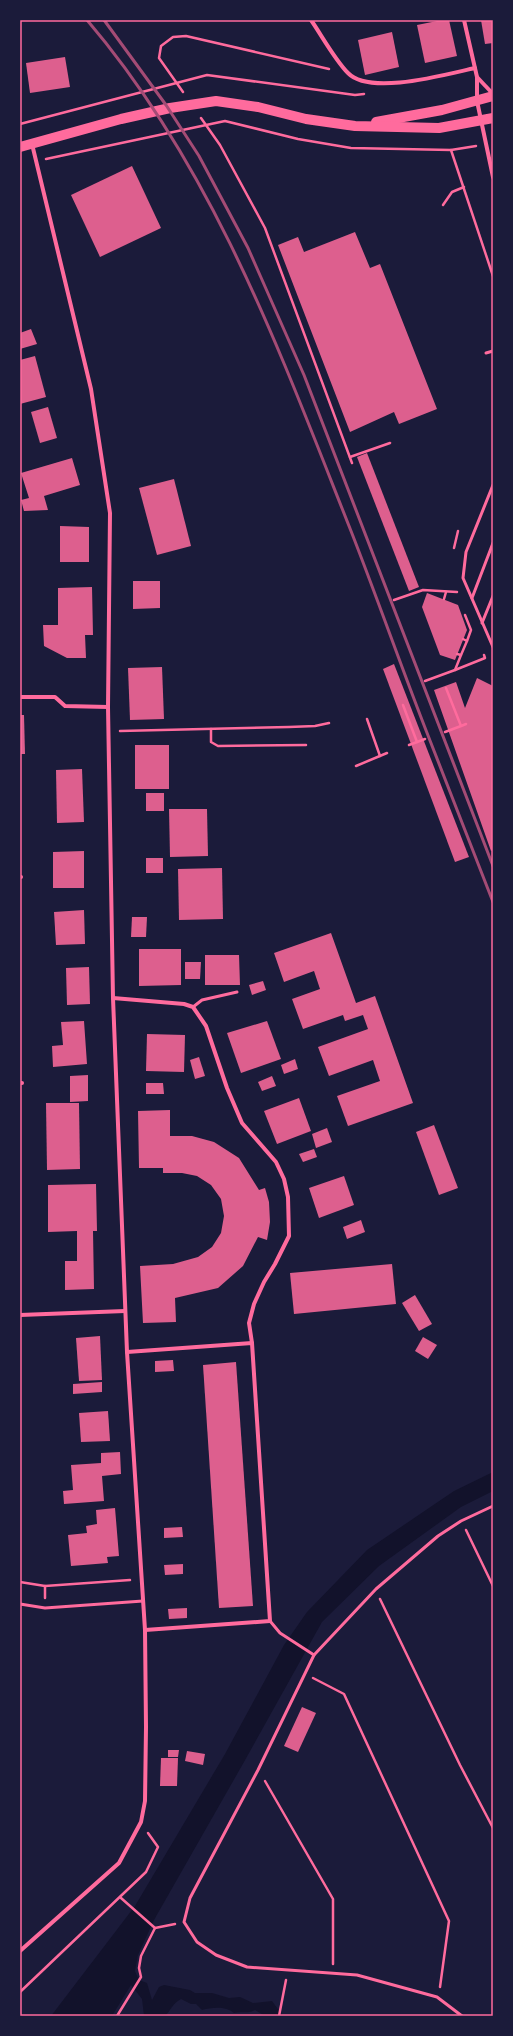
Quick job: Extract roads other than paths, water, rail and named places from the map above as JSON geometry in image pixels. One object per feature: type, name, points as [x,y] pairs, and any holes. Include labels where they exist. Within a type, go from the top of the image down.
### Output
[{"type":"main road","points":[[355,126],[442,110],[477,101],[493,95]]},
{"type":"main road","points":[[20,147],[128,117],[170,108],[216,101],[258,107],[306,119],[355,126],[439,128],[493,118]]},
{"type":"street","points":[[311,20],[348,73],[365,83],[409,82],[476,68]]},
{"type":"street","points":[[464,20],[476,68],[477,101],[493,177]]},
{"type":"street","points":[[477,77],[493,95]]},
{"type":"street","points":[[20,1951],[119,1862],[141,1822],[145,1801],[146,1727],[145,1630],[127,1352],[113,998],[108,731],[110,513],[91,388],[32,144]]},
{"type":"street","points":[[20,697],[55,697],[65,706],[108,707]]},
{"type":"street","points":[[113,998],[184,1004],[193,1007],[206,1026],[227,1088],[242,1123],[276,1162],[284,1179],[288,1197],[289,1236],[254,1304],[250,1323],[270,1621],[145,1630]]},
{"type":"street","points":[[20,1315],[125,1311]]},
{"type":"street","points":[[127,1352],[252,1343]]},
{"type":"lane","points":[[486,353],[493,351]]},
{"type":"lane","points":[[493,485],[466,552],[463,578],[493,646]]},
{"type":"lane","points":[[472,598],[493,543]]},
{"type":"lane","points":[[482,623],[493,596]]},
{"type":"lane","points":[[193,1007],[202,1000],[237,992]]},
{"type":"lane","points":[[462,2016],[436,1997],[357,1975],[248,1968],[216,1955],[197,1942],[184,1922],[190,1898],[258,1770],[314,1655],[376,1589],[438,1536],[461,1521],[493,1506]]},
{"type":"lane","points":[[20,1604],[45,1608],[143,1601]]},
{"type":"lane","points":[[270,1621],[280,1633],[314,1655]]},
{"type":"railway","points":[[87,20],[132,77],[172,138],[208,200],[240,264],[298,397],[493,902]]},
{"type":"railway","points":[[104,20],[166,105],[199,156],[248,248],[304,375],[493,866]]}]
